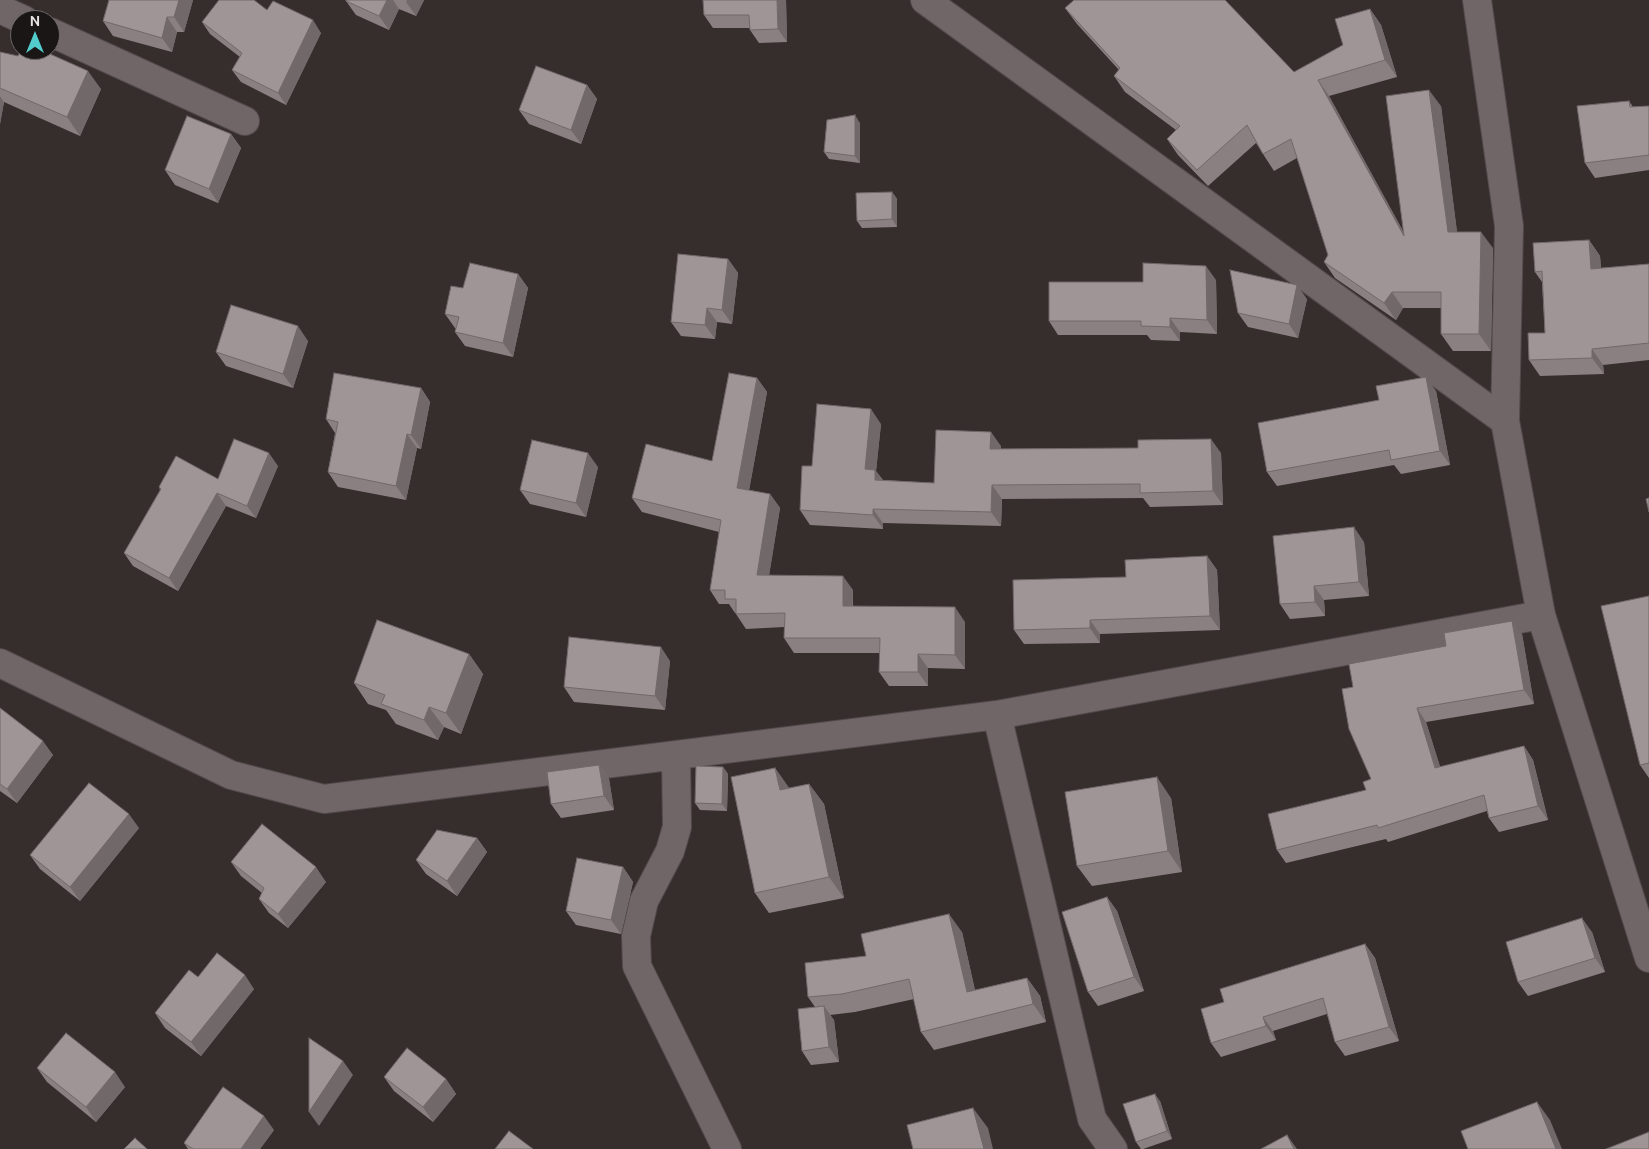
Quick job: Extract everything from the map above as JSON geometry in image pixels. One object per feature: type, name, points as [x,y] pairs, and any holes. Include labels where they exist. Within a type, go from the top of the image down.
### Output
[{"type":"street","points":[[925,0],[1505,421]]},
{"type":"street","points":[[1478,0],[1509,226],[1505,421],[1541,615],[1649,958]]},
{"type":"street","points":[[60,37],[245,121]]},
{"type":"street","points":[[0,663],[231,775],[324,799],[997,715],[1541,615]]},
{"type":"street","points":[[997,715],[1092,1119],[1113,1149]]},
{"type":"street","points":[[676,756],[677,827],[670,851],[644,901],[636,936],[637,966],[727,1149]]},
{"type":"building","points":[[109,0],[179,0],[174,17],[167,17],[162,38],[103,21]]},
{"type":"building","points":[[219,0],[254,0],[267,10],[273,1],[313,20],[278,93],[232,70],[242,53],[202,22]]},
{"type":"building","points":[[346,0],[387,0],[379,16]]},
{"type":"building","points":[[703,0],[777,0],[778,29],[750,30],[749,15],[704,15]]},
{"type":"building","points":[[1074,0],[1225,0],[1294,72],[1343,45],[1335,19],[1370,9],[1385,60],[1318,80],[1404,236],[1386,96],[1429,90],[1448,232],[1481,232],[1479,334],[1441,334],[1441,292],[1392,292],[1384,303],[1324,262],[1328,255],[1291,139],[1263,154],[1247,125],[1197,170],[1167,139],[1180,126],[1114,76],[1120,68],[1065,8]]},
{"type":"building","points":[[0,52],[10,54],[10,60],[60,60],[60,58],[88,71],[67,117],[0,88]]},
{"type":"building","points":[[536,66],[587,85],[571,130],[519,110]]},
{"type":"building","points":[[1629,101],[1630,107],[1649,106],[1649,155],[1585,163],[1577,106]]},
{"type":"building","points":[[855,115],[855,156],[824,152],[827,120]]},
{"type":"building","points":[[187,116],[231,134],[209,189],[165,170]]},
{"type":"building","points":[[892,192],[892,219],[857,221],[856,193]]},
{"type":"building","points":[[1589,240],[1591,269],[1649,264],[1649,343],[1592,349],[1592,358],[1529,360],[1528,333],[1545,333],[1542,271],[1535,272],[1533,243]]},
{"type":"building","points":[[678,254],[728,259],[722,310],[707,308],[705,325],[671,322]]},
{"type":"building","points":[[470,263],[518,274],[503,343],[455,332],[459,317],[445,314],[451,286],[463,288]]},
{"type":"building","points":[[1143,263],[1206,266],[1207,320],[1170,318],[1170,327],[1141,326],[1141,321],[1049,321],[1049,282],[1143,282]]},
{"type":"building","points":[[1230,270],[1297,285],[1289,324],[1238,313]]},
{"type":"building","points":[[231,305],[298,326],[283,374],[216,352]]},
{"type":"building","points":[[334,373],[421,388],[411,435],[407,434],[396,486],[328,472],[338,422],[326,419]]},
{"type":"building","points":[[729,373],[757,378],[737,488],[770,494],[757,575],[843,576],[843,606],[955,607],[955,655],[918,654],[918,672],[879,672],[880,638],[784,638],[785,613],[736,614],[736,599],[725,599],[725,590],[710,590],[721,520],[632,498],[646,444],[712,461]]},
{"type":"building","points":[[1426,377],[1440,451],[1391,460],[1389,450],[1267,472],[1258,423],[1379,400],[1376,386]]},
{"type":"building","points":[[817,404],[871,409],[865,469],[875,470],[875,480],[934,483],[936,430],[991,432],[990,449],[1138,448],[1138,440],[1211,439],[1213,491],[1140,493],[1140,484],[992,485],[991,512],[873,509],[873,515],[800,510],[802,466],[812,466]]},
{"type":"building","points":[[234,439],[269,453],[247,506],[217,493],[169,578],[124,553],[161,489],[159,487],[176,456],[218,479]]},
{"type":"building","points":[[532,440],[588,453],[576,503],[520,490]]},
{"type":"building","points":[[1649,498],[1649,512],[1646,499]]},
{"type":"building","points":[[1354,527],[1359,582],[1314,586],[1315,602],[1280,604],[1273,536]]},
{"type":"building","points":[[1207,556],[1210,616],[1090,620],[1090,628],[1014,630],[1013,580],[1126,577],[1125,560]]},
{"type":"building","points":[[1649,596],[1649,763],[1640,765],[1601,606]]},
{"type":"building","points":[[377,620],[469,654],[446,713],[429,707],[424,720],[381,704],[385,695],[354,683]]},
{"type":"building","points":[[1512,621],[1524,690],[1417,708],[1435,768],[1524,746],[1538,806],[1489,818],[1484,795],[1378,828],[1377,825],[1277,850],[1268,814],[1366,790],[1363,782],[1371,779],[1349,729],[1342,689],[1353,687],[1349,664],[1446,646],[1444,633]]},
{"type":"building","points":[[569,637],[661,647],[655,696],[564,687]]},
{"type":"building","points":[[0,708],[43,741],[7,789],[0,784]]},
{"type":"building","points":[[599,765],[604,796],[551,804],[547,772]]},
{"type":"building","points":[[696,766],[723,767],[722,804],[695,803]]},
{"type":"building","points":[[775,768],[780,790],[809,784],[829,877],[755,893],[731,777]]},
{"type":"building","points":[[1157,777],[1168,851],[1077,866],[1065,792]]},
{"type":"building","points":[[89,783],[129,814],[70,887],[30,855]]},
{"type":"building","points":[[262,824],[316,867],[278,914],[259,899],[264,888],[231,862]]},
{"type":"building","points":[[437,830],[477,838],[447,881],[416,860]]},
{"type":"building","points":[[577,858],[623,867],[611,920],[566,911]]},
{"type":"building","points":[[1107,897],[1134,977],[1088,992],[1062,912]]},
{"type":"building","points":[[949,914],[967,992],[1027,978],[1033,1004],[921,1032],[909,979],[842,994],[808,997],[805,963],[866,956],[861,934]]},
{"type":"building","points":[[1582,918],[1595,958],[1518,982],[1506,942]]},
{"type":"building","points":[[1365,944],[1389,1027],[1335,1042],[1323,998],[1263,1017],[1266,1026],[1211,1043],[1201,1009],[1224,1002],[1220,989]]},
{"type":"building","points":[[217,953],[245,975],[191,1042],[155,1013],[189,970],[198,977]]},
{"type":"building","points":[[824,1006],[829,1047],[802,1051],[798,1009]]},
{"type":"building","points":[[66,1033],[115,1072],[86,1107],[37,1068]]},
{"type":"building","points":[[309,1038],[343,1061],[309,1112]]},
{"type":"building","points":[[407,1048],[446,1079],[423,1107],[384,1077]]},
{"type":"building","points":[[223,1087],[264,1116],[241,1149],[193,1149],[184,1143]]},
{"type":"building","points":[[1155,1094],[1167,1131],[1136,1142],[1123,1104]]},
{"type":"building","points":[[1537,1102],[1556,1149],[1468,1149],[1461,1131]]},
{"type":"building","points":[[973,1108],[984,1149],[913,1149],[907,1125]]},
{"type":"building","points":[[509,1131],[533,1149],[495,1149]]},
{"type":"building","points":[[1649,1132],[1649,1149],[1606,1149]]},
{"type":"building","points":[[1287,1135],[1294,1149],[1261,1149]]},
{"type":"building","points":[[135,1138],[147,1149],[124,1149]]}]
